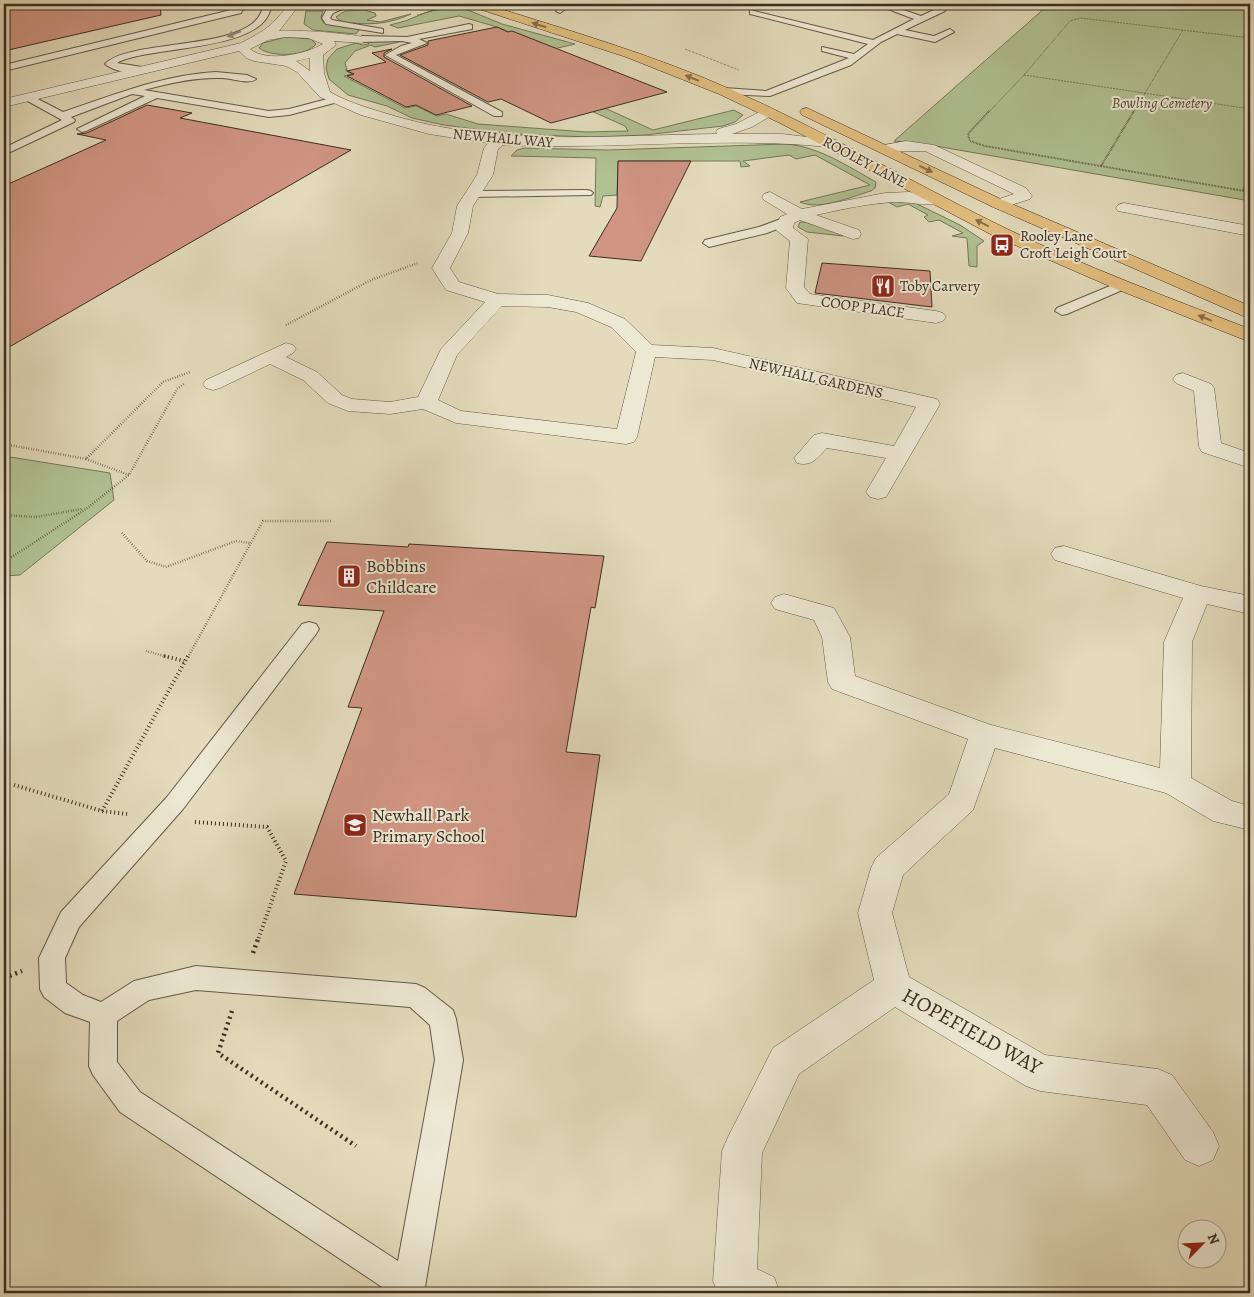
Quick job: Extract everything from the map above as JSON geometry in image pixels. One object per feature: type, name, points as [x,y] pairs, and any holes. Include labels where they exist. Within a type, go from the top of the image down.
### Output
[{"type":"highway","name":"ROOLEY LANE","points":[[474,4],[630,54],[769,111],[998,231],[1122,285],[1250,336]]},
{"type":"highway","points":[[510,4],[688,63]]},
{"type":"highway","name":"ROOLEY LANE","points":[[730,78],[788,103],[999,204],[1250,313]]},
{"type":"street","points":[[296,4],[292,27],[298,34]]},
{"type":"street","points":[[4,103],[139,69],[245,46],[277,27],[296,4]]},
{"type":"street","points":[[260,38],[298,34],[326,41],[362,38]]},
{"type":"street","points":[[326,41],[317,53],[315,64],[317,78],[330,97]]},
{"type":"street","points":[[245,46],[244,50],[246,53],[262,58]]},
{"type":"street","points":[[168,63],[262,58],[285,59],[317,53]]},
{"type":"street","name":"NEWHALL WAY","points":[[262,58],[290,63],[301,69],[330,97],[366,112],[429,130],[499,140],[596,143],[687,139],[782,138],[828,143]]},
{"type":"street","name":"NEWHALL WAY","points":[[687,139],[734,130],[752,122],[769,111]]},
{"type":"street","name":"NEWHALL WAY","points":[[687,139],[757,131],[849,132]]},
{"type":"street","points":[[270,357],[310,376],[335,399],[348,405],[390,408],[426,402],[456,417],[626,437],[646,351],[618,324],[581,307],[548,301],[498,300],[452,286],[441,268],[460,233],[465,206],[485,175],[491,148],[499,140]]},
{"type":"street","points":[[884,149],[911,145],[929,148],[1020,190],[1024,196],[999,204]]},
{"type":"street","points":[[876,197],[886,188],[887,174]]},
{"type":"street","points":[[792,217],[876,197],[897,196],[937,200]]},
{"type":"street","name":"COOP PLACE","points":[[770,197],[792,217],[854,234]]},
{"type":"street","points":[[1124,208],[1176,223],[1250,231]]},
{"type":"street","name":"COOP PLACE","points":[[792,217],[784,230],[798,239],[795,288],[804,300],[936,317]]},
{"type":"street","points":[[426,402],[448,353],[498,300]]},
{"type":"street","points":[[213,384],[292,346]]},
{"type":"street","name":"NEWHALL GARDENS","points":[[646,351],[713,354],[929,404],[878,492]]},
{"type":"street","points":[[1183,379],[1211,385],[1210,447],[1250,461]]},
{"type":"street","points":[[805,458],[822,440],[900,454]]},
{"type":"street","points":[[1064,554],[1198,594],[1250,605]]},
{"type":"street","points":[[1175,784],[1178,642],[1198,594]]},
{"type":"street","points":[[784,603],[830,608],[842,682],[985,734],[1175,784],[1224,812],[1250,818]]},
{"type":"street","name":"HOPEFIELD WAY","points":[[985,734],[962,801],[888,868],[876,913],[894,987],[1040,1073],[1158,1088],[1199,1146]]},
{"type":"street","name":"HOPEFIELD WAY","points":[[736,1289],[742,1151],[786,1061],[894,987]]},
{"type":"lane","points":[[4,68],[238,11],[239,4]]},
{"type":"lane","points":[[139,69],[119,68],[110,64],[115,59],[128,55],[184,47],[235,34],[255,25],[265,15],[267,4]]},
{"type":"lane","points":[[352,4],[330,11],[326,18],[329,22],[343,26],[372,28],[380,31],[387,37]]},
{"type":"lane","points":[[551,4],[563,8],[560,11]]},
{"type":"lane","points":[[879,4],[922,18]]},
{"type":"lane","points":[[724,92],[767,94],[848,63],[874,43],[942,9],[941,6],[936,4]]},
{"type":"lane","points":[[768,8],[753,12],[874,43]]},
{"type":"lane","points":[[408,39],[469,27]]},
{"type":"lane","points":[[895,31],[935,39],[946,34]]},
{"type":"lane","points":[[362,38],[387,37],[423,43],[404,48],[389,55],[498,114]]},
{"type":"lane","points":[[825,49],[856,57]]},
{"type":"lane","points":[[63,116],[130,91],[193,77],[217,75],[251,79]]},
{"type":"lane","points":[[779,79],[815,76]]},
{"type":"lane","points":[[130,91],[269,114],[289,112],[330,97]]},
{"type":"lane","points":[[82,129],[156,95]]},
{"type":"lane","points":[[4,152],[70,120],[27,97]]},
{"type":"lane","points":[[473,194],[587,193]]},
{"type":"lane","points":[[709,243],[764,230],[792,217]]},
{"type":"lane","points":[[1062,311],[1122,285]]},
{"type":"lane","points":[[104,1015],[74,1004],[53,989],[52,958],[70,920],[175,803],[310,629]]},
{"type":"lane","points":[[104,1015],[144,989],[196,978],[416,996],[443,1020],[449,1060],[410,1292]]},
{"type":"lane","points":[[104,1015],[102,1066],[130,1102],[401,1281],[410,1292]]},
{"type":"path","points":[[1250,38],[1094,19],[1080,18],[1070,21],[1024,75],[968,134],[970,141],[984,146],[1250,192]]},
{"type":"path","points":[[1100,166],[1183,30]]},
{"type":"path","points":[[1024,75],[1250,109]]},
{"type":"path","points":[[1244,191],[1250,172]]},
{"type":"path","points":[[86,459],[163,382],[198,369]]},
{"type":"path","points":[[4,444],[86,459],[129,475]]},
{"type":"path","points":[[4,515],[36,517],[86,509]]},
{"type":"path","points":[[102,811],[263,521],[331,521]]},
{"type":"path","points":[[122,533],[147,561],[166,567],[236,541],[250,543]]},
{"type":"path","points":[[146,651],[185,661]]},
{"type":"path","points":[[14,785],[102,811],[160,819],[267,827],[286,861],[218,1053],[356,1146]]},
{"type":"green space","name":"Bowling Cemetery","points":[[1037,4],[1250,4],[1250,201],[930,145],[894,141],[1046,7]]},
{"type":"green space","points":[[458,6],[502,24],[575,44],[502,61],[653,130],[734,110],[743,115],[735,122],[723,126],[645,135],[590,137],[511,134],[444,125],[412,118],[387,106],[348,95],[329,79],[326,68],[328,59],[337,49],[356,43],[362,45],[369,44],[367,42],[369,41],[397,40],[399,42],[375,47],[371,45],[355,51],[345,63],[347,70],[345,70],[352,74],[344,76],[405,108],[416,106],[437,116],[446,114],[478,124],[586,132],[628,131],[625,126],[479,61],[542,46],[497,27],[459,16],[398,28],[390,25],[430,11]]},
{"type":"green space","points":[[364,10],[375,13],[376,16],[367,20],[380,22],[411,14],[383,23],[369,24],[346,22],[336,17],[345,11]]},
{"type":"green space","points":[[306,11],[323,11],[321,17],[323,22],[328,24],[360,29],[356,34],[313,30],[304,24]]},
{"type":"green space","points":[[286,37],[311,39],[316,44],[305,51],[289,54],[272,53],[259,48],[263,43]]},
{"type":"green space","points":[[786,144],[810,149],[833,158],[876,182],[875,188],[871,191],[826,204],[817,205],[800,202],[870,185],[815,155],[796,159],[789,155],[743,161],[750,166],[741,167],[740,161],[618,161],[617,195],[603,196],[600,207],[595,206],[596,158],[511,156],[517,150],[525,148],[608,150]]},
{"type":"green space","points":[[888,202],[915,203],[960,225],[984,241],[977,246],[977,267],[969,266],[967,238],[952,236],[963,233],[939,220],[929,222],[924,217],[928,215],[908,204],[897,207]]},
{"type":"green space","points":[[800,222],[844,234],[843,236],[807,232],[798,227]]},
{"type":"green space","points":[[4,456],[110,473],[114,500],[20,575],[4,576]]},
{"type":"building","points":[[4,4],[160,4],[161,15],[4,51]]},
{"type":"building","points":[[497,27],[508,32],[512,31],[667,92],[551,123],[501,99],[488,102],[400,55],[428,45],[428,41]]},
{"type":"building","points":[[392,49],[384,53],[384,57],[472,106],[436,115],[416,105],[406,107],[347,76],[354,74],[347,71],[386,62],[372,53]]},
{"type":"building","points":[[147,105],[192,113],[180,118],[351,150],[4,350],[4,186],[106,140],[77,134],[87,133]]},
{"type":"building","points":[[618,161],[691,161],[641,261],[589,256],[617,208]]},
{"type":"building","name":"Toby Carvery","points":[[822,263],[930,271],[932,307],[815,293]]},
{"type":"building","points":[[327,542],[408,547],[409,544],[604,556],[595,608],[591,607],[566,752],[600,755],[576,917],[294,894],[362,708],[348,707],[384,611],[298,605]]},
{"type":"place","name":"Rooley Lane Croft Leigh Court","points":[[1002,245]]},
{"type":"place","name":"Toby Carvery","points":[[883,286]]},
{"type":"place","name":"Bobbins Childcare","points":[[349,576]]},
{"type":"place","name":"Newhall Park Primary School","points":[[355,825]]}]
